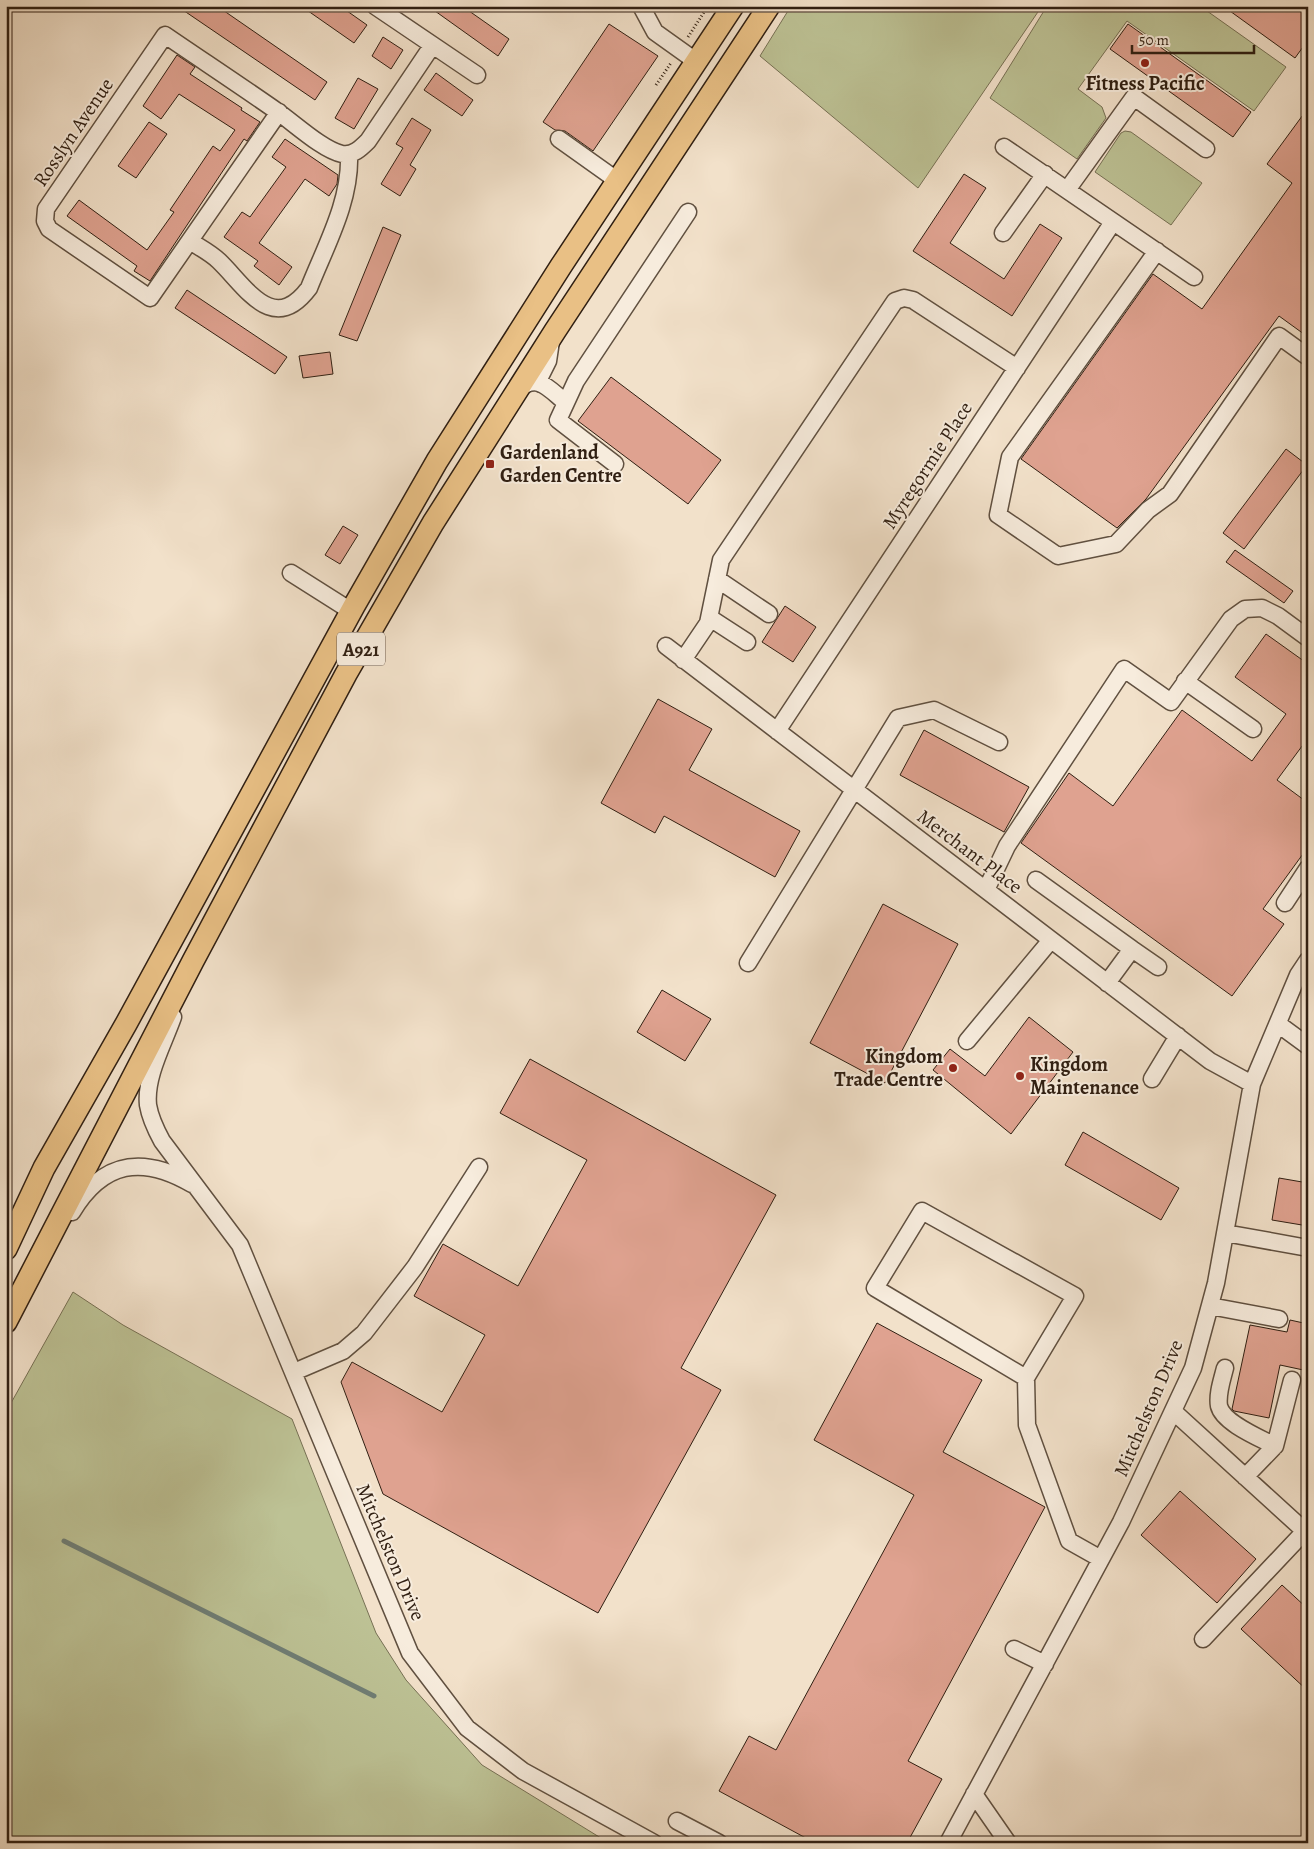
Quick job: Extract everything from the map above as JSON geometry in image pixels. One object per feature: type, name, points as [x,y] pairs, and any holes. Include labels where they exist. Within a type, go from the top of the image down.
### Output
[{"type":"main road","name":"A921","points":[[6,1249],[44,1168],[131,1015],[351,611],[438,461],[561,266],[733,6]]},
{"type":"main road","name":"A921","points":[[9,1316],[193,961],[346,674],[432,524],[551,337],[769,6]]},
{"type":"street","points":[[375,6],[477,75]]},
{"type":"street","points":[[641,6],[655,32],[697,62]]},
{"type":"street","name":"Rosslyn Avenue","points":[[190,240],[150,298],[49,229],[46,221],[46,210],[165,35],[279,112]]},
{"type":"street","points":[[349,154],[348,183],[344,200],[309,288],[300,300],[287,308],[274,309],[252,297],[217,259],[190,240],[279,112],[325,146],[340,154],[349,154],[359,150],[368,141],[432,46]]},
{"type":"street","points":[[1067,190],[1134,97],[1206,149]]},
{"type":"street","points":[[559,139],[618,180]]},
{"type":"street","points":[[1004,147],[1194,277]]},
{"type":"street","points":[[1004,233],[1045,174]]},
{"type":"street","points":[[615,464],[558,420],[576,381],[688,212]]},
{"type":"street","name":"Myregormie Place","points":[[777,731],[1113,222]]},
{"type":"street","points":[[1152,248],[1010,457],[998,515],[1058,556],[1116,544],[1148,510],[1170,494],[1279,336],[1308,357]]},
{"type":"street","points":[[683,660],[710,618],[721,560],[895,301],[904,298],[913,300],[1016,368]]},
{"type":"street","points":[[541,384],[539,379],[548,360],[551,337]]},
{"type":"street","points":[[518,390],[527,382],[541,384],[565,402]]},
{"type":"street","points":[[291,573],[351,611]]},
{"type":"street","points":[[717,579],[769,614]]},
{"type":"street","points":[[986,890],[1007,846],[1124,669],[1171,702],[1231,619],[1245,609],[1262,608],[1278,616],[1308,638]]},
{"type":"street","points":[[710,618],[747,642]]},
{"type":"street","name":"Merchant Place","points":[[666,646],[1210,1061],[1252,1084]]},
{"type":"street","points":[[1185,681],[1253,729]]},
{"type":"street","points":[[748,963],[898,718],[934,710],[1000,742]]},
{"type":"street","points":[[1285,903],[1308,868]]},
{"type":"street","points":[[1036,880],[1158,967]]},
{"type":"street","points":[[967,1041],[1051,940]]},
{"type":"street","points":[[1108,983],[1132,948]]},
{"type":"street","name":"Mitchelston Drive","points":[[948,1843],[1101,1559],[1174,1412],[1193,1368],[1210,1306],[1252,1084],[1298,975],[1308,960]]},
{"type":"street","name":"Mitchelston Drive","points":[[193,961],[149,1082],[148,1106],[162,1141],[240,1245],[410,1653],[467,1728],[523,1771],[654,1843]]},
{"type":"street","points":[[1278,1024],[1308,1046]]},
{"type":"street","points":[[1152,1079],[1178,1036]]},
{"type":"street","points":[[9,1316],[75,1206],[99,1180],[117,1170],[140,1165],[174,1174],[196,1186]]},
{"type":"street","points":[[294,1372],[343,1352],[364,1333],[415,1267],[479,1167]]},
{"type":"street","points":[[1026,1378],[875,1288],[922,1211],[1075,1296],[1026,1378],[1027,1425],[1069,1541],[1101,1559]]},
{"type":"street","points":[[1225,1233],[1308,1248]]},
{"type":"street","points":[[1210,1306],[1279,1319]]},
{"type":"street","points":[[1225,1368],[1218,1397],[1220,1408],[1224,1414],[1246,1431],[1275,1446]]},
{"type":"street","points":[[1245,1477],[1275,1446],[1292,1380]]},
{"type":"street","points":[[1174,1412],[1306,1533],[1203,1640]]},
{"type":"street","points":[[1014,1649],[1044,1664]]},
{"type":"street","points":[[974,1794],[1008,1843]]},
{"type":"street","points":[[677,1821],[719,1843]]},
{"type":"green space","points":[[791,6],[1042,6],[918,188],[760,56]]},
{"type":"green space","points":[[1047,6],[1200,6],[1286,67],[1254,111],[1127,21],[1078,89],[1102,107],[1106,118],[1077,159],[990,98]]},
{"type":"green space","points":[[1125,131],[1131,132],[1202,183],[1171,225],[1095,172],[1121,133]]},
{"type":"green space","points":[[73,1292],[123,1325],[292,1419],[376,1633],[406,1680],[482,1765],[609,1843],[6,1843],[6,1412]]},
{"type":"building","points":[[177,6],[217,6],[327,82],[315,100]]},
{"type":"building","points":[[301,6],[340,6],[367,25],[354,43]]},
{"type":"building","points":[[428,6],[462,6],[509,39],[498,56]]},
{"type":"building","points":[[1223,6],[1308,6],[1308,40],[1295,58]]},
{"type":"building","points":[[609,24],[658,56],[593,151],[565,131],[555,130],[543,122]]},
{"type":"building","points":[[1128,24],[1251,112],[1233,137],[1110,49]]},
{"type":"building","points":[[383,37],[403,50],[391,69],[372,56]]},
{"type":"building","points":[[177,55],[195,67],[190,74],[260,122],[247,141],[244,139],[150,281],[134,271],[137,266],[67,216],[79,200],[147,250],[174,212],[170,210],[213,146],[220,151],[235,130],[179,94],[161,119],[143,106]]},
{"type":"building","points":[[436,73],[473,100],[462,116],[424,90]]},
{"type":"building","points":[[358,78],[378,89],[354,129],[335,118]]},
{"type":"building","points":[[1308,108],[1308,337],[1279,316],[1146,499],[1117,528],[1021,459],[1153,274],[1202,309],[1292,183],[1267,164]]},
{"type":"building","points":[[412,118],[431,130],[410,165],[416,169],[400,196],[381,184],[403,148],[396,144]]},
{"type":"building","points":[[149,122],[167,134],[136,178],[118,166]]},
{"type":"building","points":[[285,139],[338,175],[337,184],[329,196],[305,179],[259,243],[292,267],[279,285],[254,266],[258,261],[224,237],[242,212],[250,217],[286,167],[272,157]]},
{"type":"building","points":[[964,174],[986,188],[950,243],[1004,279],[1040,224],[1062,238],[1012,316],[913,251]]},
{"type":"building","points":[[383,227],[401,235],[357,341],[339,335]]},
{"type":"building","points":[[187,290],[287,357],[275,374],[175,308]]},
{"type":"building","points":[[330,352],[333,374],[303,378],[299,356]]},
{"type":"building","points":[[611,377],[721,460],[688,504],[578,421]]},
{"type":"building","points":[[1286,449],[1307,465],[1244,549],[1223,533]]},
{"type":"building","points":[[343,526],[358,535],[340,564],[325,555]]},
{"type":"building","points":[[1235,550],[1293,591],[1284,603],[1226,562]]},
{"type":"building","points":[[785,606],[816,627],[793,662],[762,642]]},
{"type":"building","points":[[1266,634],[1308,664],[1308,738],[1277,780],[1308,803],[1308,847],[1263,909],[1284,924],[1232,996],[1021,843],[1069,773],[1113,806],[1182,710],[1252,761],[1286,714],[1235,677]]},
{"type":"building","points":[[658,699],[712,729],[689,770],[800,831],[775,877],[664,816],[655,833],[601,803]]},
{"type":"building","points":[[924,730],[1029,787],[1004,832],[900,775]]},
{"type":"building","points":[[883,904],[958,944],[885,1083],[810,1043]]},
{"type":"building","points":[[662,990],[711,1019],[685,1061],[637,1032]]},
{"type":"building","name":"Kingdom Maintenance","points":[[1029,1017],[1073,1052],[1011,1134],[933,1070],[950,1049],[985,1076]]},
{"type":"building","points":[[530,1059],[776,1195],[681,1368],[721,1390],[598,1613],[383,1494],[341,1382],[352,1362],[442,1412],[485,1335],[414,1296],[443,1244],[518,1286],[587,1160],[500,1113]]},
{"type":"building","points":[[1083,1132],[1179,1188],[1161,1220],[1065,1165]]},
{"type":"building","points":[[1279,1178],[1308,1183],[1308,1226],[1272,1220]]},
{"type":"building","points":[[1290,1320],[1308,1324],[1308,1371],[1280,1365],[1269,1418],[1234,1411],[1232,1409],[1250,1325],[1287,1332]]},
{"type":"building","points":[[877,1323],[982,1380],[943,1452],[1045,1507],[908,1761],[942,1779],[907,1843],[815,1843],[719,1791],[749,1736],[776,1750],[914,1495],[814,1440]]},
{"type":"building","points":[[1180,1491],[1256,1559],[1217,1603],[1141,1535]]},
{"type":"building","points":[[1282,1585],[1308,1609],[1308,1691],[1241,1629]]},
{"type":"waterway","points":[[64,1541],[374,1696]]},
{"type":"place","name":"Fitness Pacific","points":[[1145,63]]},
{"type":"place","name":"Gardenland Garden Centre","points":[[490,464]]},
{"type":"place","name":"Kingdom Trade Centre","points":[[953,1068]]},
{"type":"place","name":"Kingdom Maintenance","points":[[1020,1076]]}]
